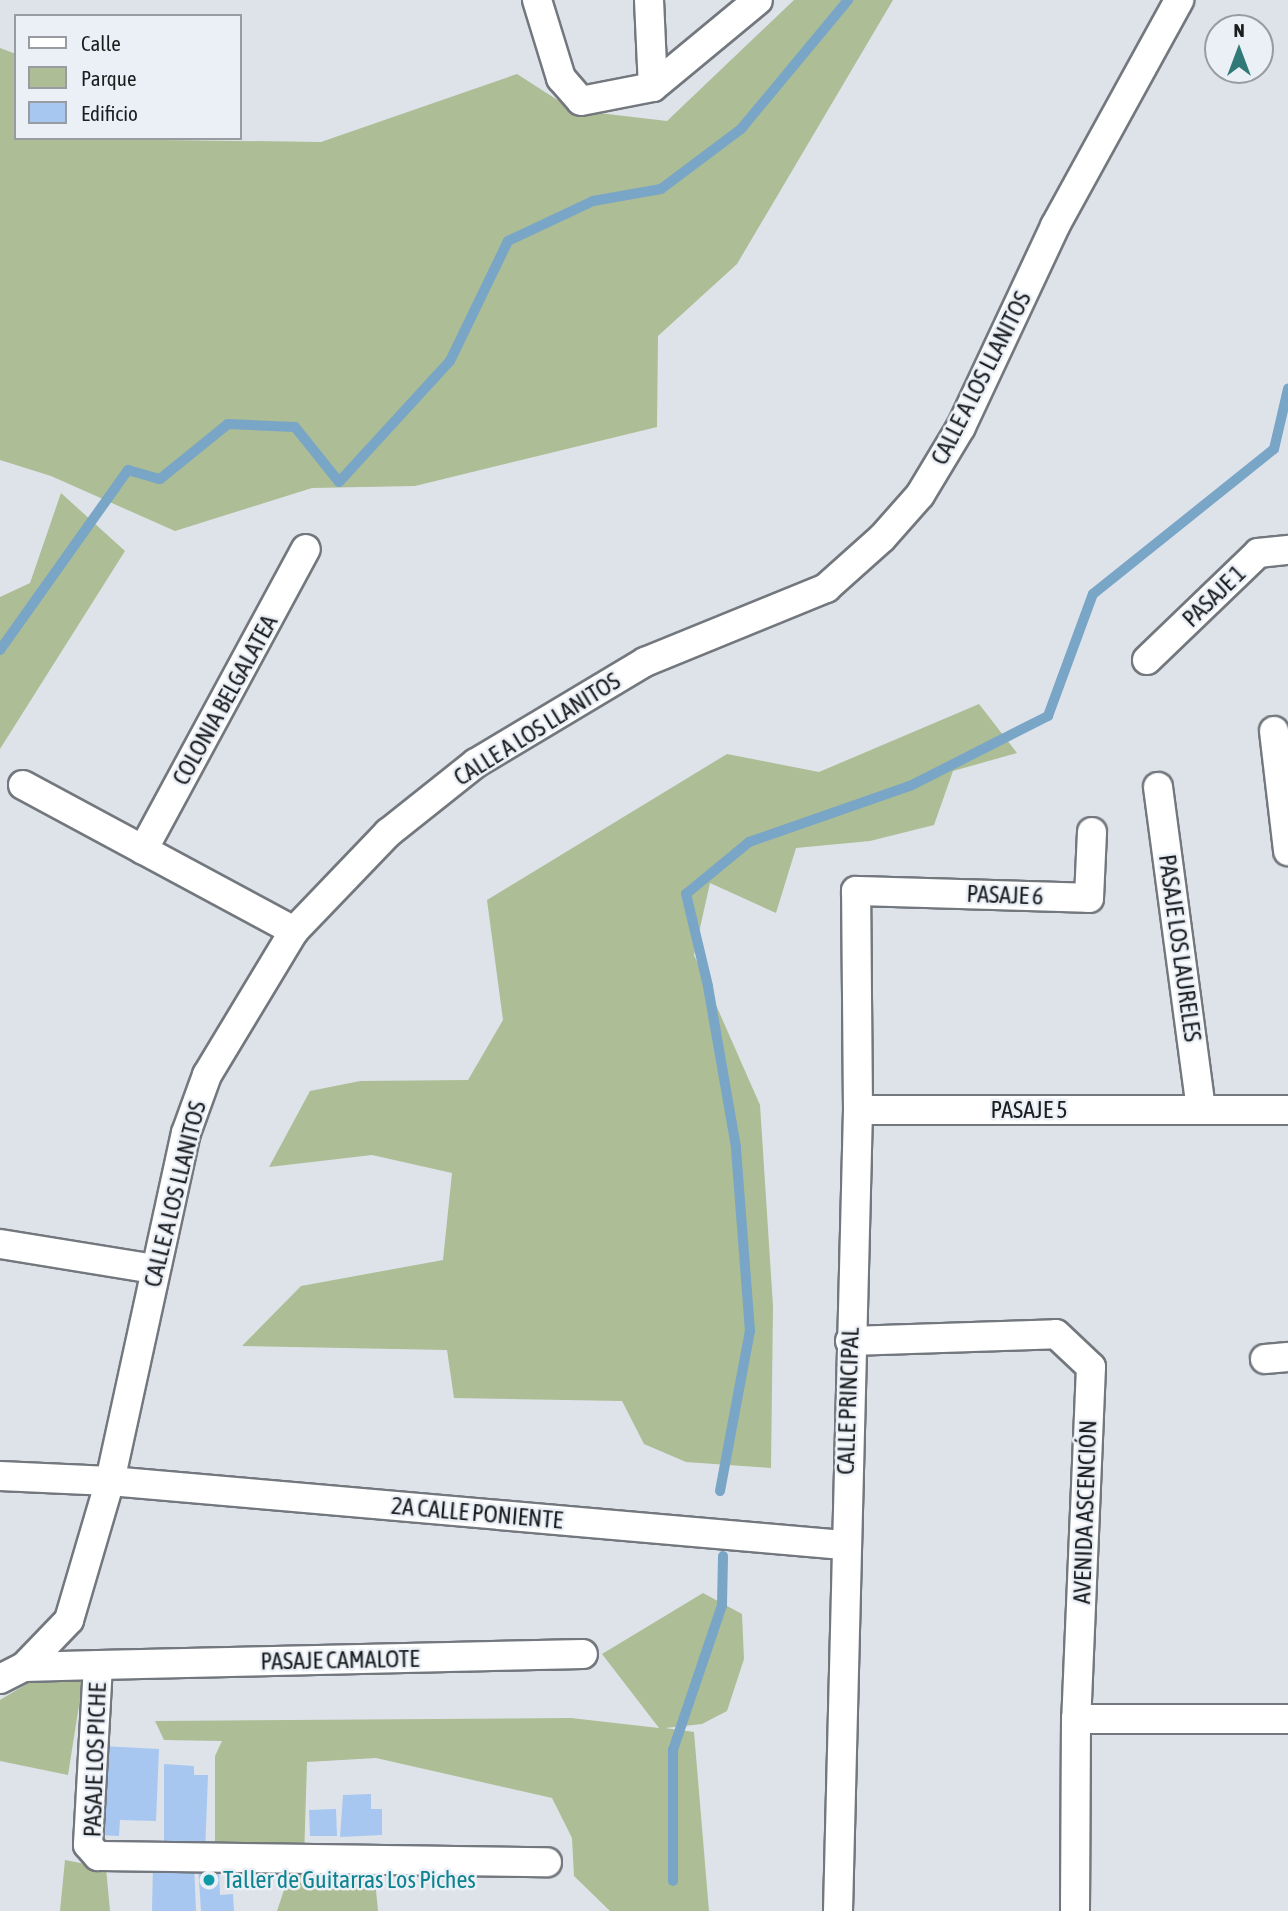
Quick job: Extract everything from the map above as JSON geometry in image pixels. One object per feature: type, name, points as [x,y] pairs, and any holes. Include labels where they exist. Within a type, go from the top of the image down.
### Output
[{"type":"street","points":[[537,0],[561,78],[581,101],[653,87],[758,0]]},
{"type":"street","points":[[649,0],[653,87]]},
{"type":"street","name":"CALLE A LOS LLANITOS","points":[[12,1673],[69,1620],[110,1481],[186,1133],[207,1075],[294,931],[388,833],[476,762],[645,662],[826,588],[882,538],[920,495],[961,427],[1055,226],[1179,0]]},
{"type":"street","name":"COLONIA BELGALATEA","points":[[143,850],[306,549]]},
{"type":"street","name":"PASAJE 1","points":[[1147,660],[1258,553],[1288,550]]},
{"type":"street","points":[[1275,731],[1288,851]]},
{"type":"street","points":[[23,785],[294,931]]},
{"type":"street","name":"PASAJE LOS LAURELES","points":[[1158,787],[1201,1109]]},
{"type":"street","name":"PASAJE 6","points":[[856,891],[1089,898],[1092,832]]},
{"type":"street","name":"CALLE PRINCIPAL","points":[[838,1911],[843,1545],[858,1110],[856,891]]},
{"type":"street","name":"PASAJE 5","points":[[858,1110],[1288,1110]]},
{"type":"street","points":[[0,1244],[155,1269]]},
{"type":"street","name":"AVENIDA ASCENCIÓN","points":[[850,1341],[1056,1334],[1091,1367],[1076,1719],[1076,1911]]},
{"type":"street","name":"2A CALLE PONIENTE","points":[[0,1476],[110,1481],[843,1545]]},
{"type":"street","name":"PASAJE CAMALOTE","points":[[98,1665],[583,1654]]},
{"type":"street","name":"PASAJE LOS PICHE","points":[[12,1673],[98,1665],[88,1844],[98,1856],[547,1862]]},
{"type":"street","points":[[1076,1719],[1288,1719]]},
{"type":"green space","points":[[794,0],[893,0],[737,264],[658,336],[657,427],[415,486],[312,488],[175,531],[51,476],[0,460],[0,48],[14,53],[14,140],[321,142],[517,74],[573,110],[667,121]]},
{"type":"green space","points":[[61,493],[125,551],[0,749],[0,597],[30,583]]},
{"type":"green space","points":[[979,704],[1017,753],[953,771],[934,825],[870,841],[796,848],[776,913],[710,883],[694,955],[760,1105],[773,1306],[771,1468],[686,1462],[644,1444],[622,1401],[454,1398],[447,1350],[242,1346],[301,1286],[443,1260],[452,1173],[372,1155],[269,1167],[310,1091],[360,1081],[468,1080],[503,1020],[487,900],[727,754],[819,772]]},
{"type":"green space","points":[[703,1593],[742,1614],[744,1659],[727,1711],[702,1724],[665,1728],[694,1732],[709,1911],[610,1911],[574,1876],[572,1838],[552,1798],[376,1758],[307,1762],[304,1859],[215,1857],[215,1756],[222,1741],[164,1740],[155,1721],[571,1718],[659,1728],[602,1654]]},
{"type":"green space","points":[[40,1676],[83,1680],[68,1775],[0,1761],[0,1700]]},
{"type":"green space","points":[[65,1860],[106,1868],[110,1911],[60,1911]]},
{"type":"green space","points":[[290,1872],[375,1880],[378,1911],[277,1911]]},
{"type":"building","points":[[101,1746],[159,1749],[156,1821],[120,1820],[119,1836],[97,1835]]},
{"type":"building","points":[[164,1764],[194,1766],[194,1775],[208,1775],[205,1854],[164,1853]]},
{"type":"building","points":[[371,1794],[371,1809],[382,1809],[382,1835],[340,1837],[343,1795]]},
{"type":"building","points":[[336,1809],[337,1836],[310,1836],[309,1810]]},
{"type":"building","points":[[153,1863],[194,1864],[196,1911],[152,1911]]},
{"type":"building","name":"Taller de Guitarras Los Piches","points":[[198,1865],[219,1867],[220,1895],[233,1894],[234,1911],[201,1911]]},
{"type":"waterway","points":[[0,650],[128,470],[160,479],[228,424],[295,427],[339,482],[450,361],[508,241],[593,201],[661,189],[741,129],[848,0]]},
{"type":"waterway","points":[[720,1491],[750,1331],[736,1147],[708,986],[686,894],[749,842],[910,786],[1048,716],[1093,594],[1274,449],[1288,389]]},
{"type":"waterway","points":[[673,1881],[673,1750],[722,1605],[723,1556]]},
{"type":"place","name":"Taller de Guitarras Los Piches","points":[[209,1880]]}]
